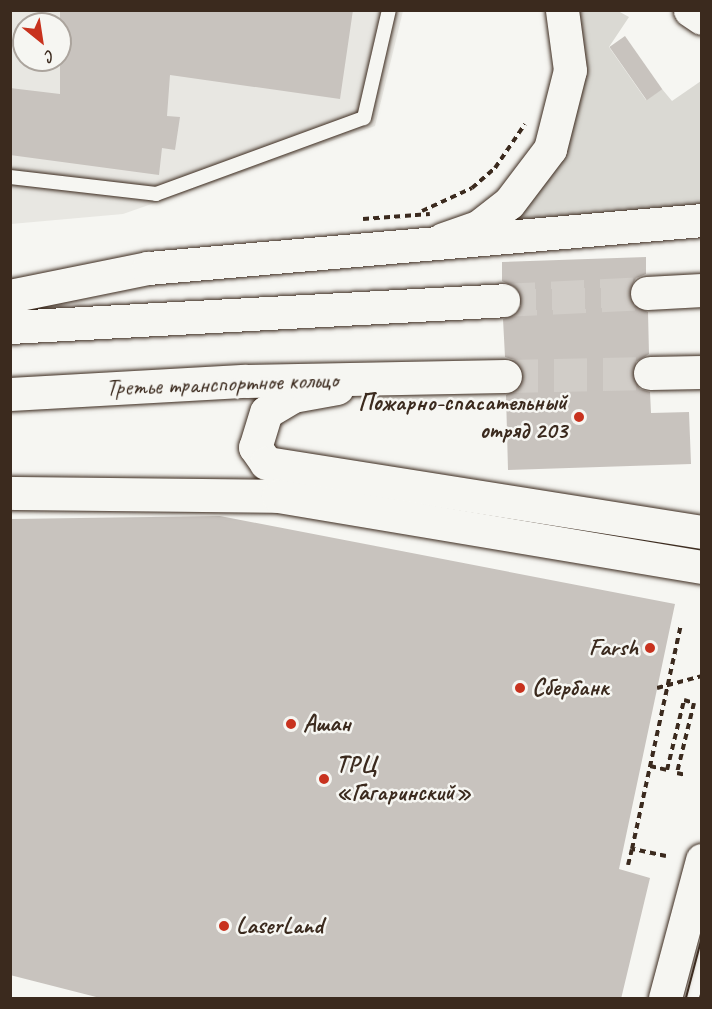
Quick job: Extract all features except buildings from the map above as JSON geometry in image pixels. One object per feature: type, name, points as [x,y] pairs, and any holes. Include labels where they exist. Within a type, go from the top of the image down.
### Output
[{"type":"main road","points":[[397,249],[478,227],[530,179],[550,149],[568,91],[571,48],[562,10]]},
{"type":"main road","points":[[690,10],[702,18]]},
{"type":"main road","points":[[10,296],[148,267],[397,249],[702,220]]},
{"type":"main road","points":[[647,293],[702,290]]},
{"type":"main road","points":[[10,327],[503,300]]},
{"type":"main road","points":[[650,373],[702,372]]},
{"type":"main road","name":"Третье транспортное кольцо","points":[[10,394],[191,384],[506,376]]},
{"type":"main road","points":[[419,378],[319,390],[278,403],[259,424],[255,447],[260,457],[276,467],[702,532]]},
{"type":"main road","points":[[10,408],[191,384]]},
{"type":"main road","points":[[10,493],[278,496],[702,567]]},
{"type":"main road","points":[[665,999],[702,860]]},
{"type":"lane","points":[[10,177],[156,194],[364,118],[390,10]]},
{"type":"path","points":[[420,212],[453,199],[495,168],[530,116]]},
{"type":"path","points":[[628,865],[681,624]]},
{"type":"path","points":[[657,688],[702,676]]},
{"type":"path","points":[[650,766],[667,770],[684,700],[694,703],[677,773],[686,775]]},
{"type":"path","points":[[632,849],[666,856]]},
{"type":"shaded area","points":[[11,11],[403,11],[375,126],[123,214],[11,224]]},
{"type":"shaded area","points":[[573,11],[618,11],[629,17],[609,47],[646,100],[662,89],[672,101],[701,81],[701,207],[500,224],[518,207]]},
{"type":"tunnel","points":[[503,300],[647,293]]},
{"type":"tunnel","points":[[505,376],[650,373]]},
{"type":"tram line","points":[[686,998],[702,937]]},
{"type":"tram line","points":[[700,998],[702,991]]},
{"type":"place","name":"Пожарно-спасательный отряд 203","points":[[579,417]]},
{"type":"place","name":"Farsh","points":[[650,648]]},
{"type":"place","name":"Сбербанк","points":[[520,688]]},
{"type":"place","name":"Ашан","points":[[291,724]]},
{"type":"place","name":"ТРЦ «Гагаринский»","points":[[324,779]]},
{"type":"place","name":"LaserLand","points":[[224,926]]}]
